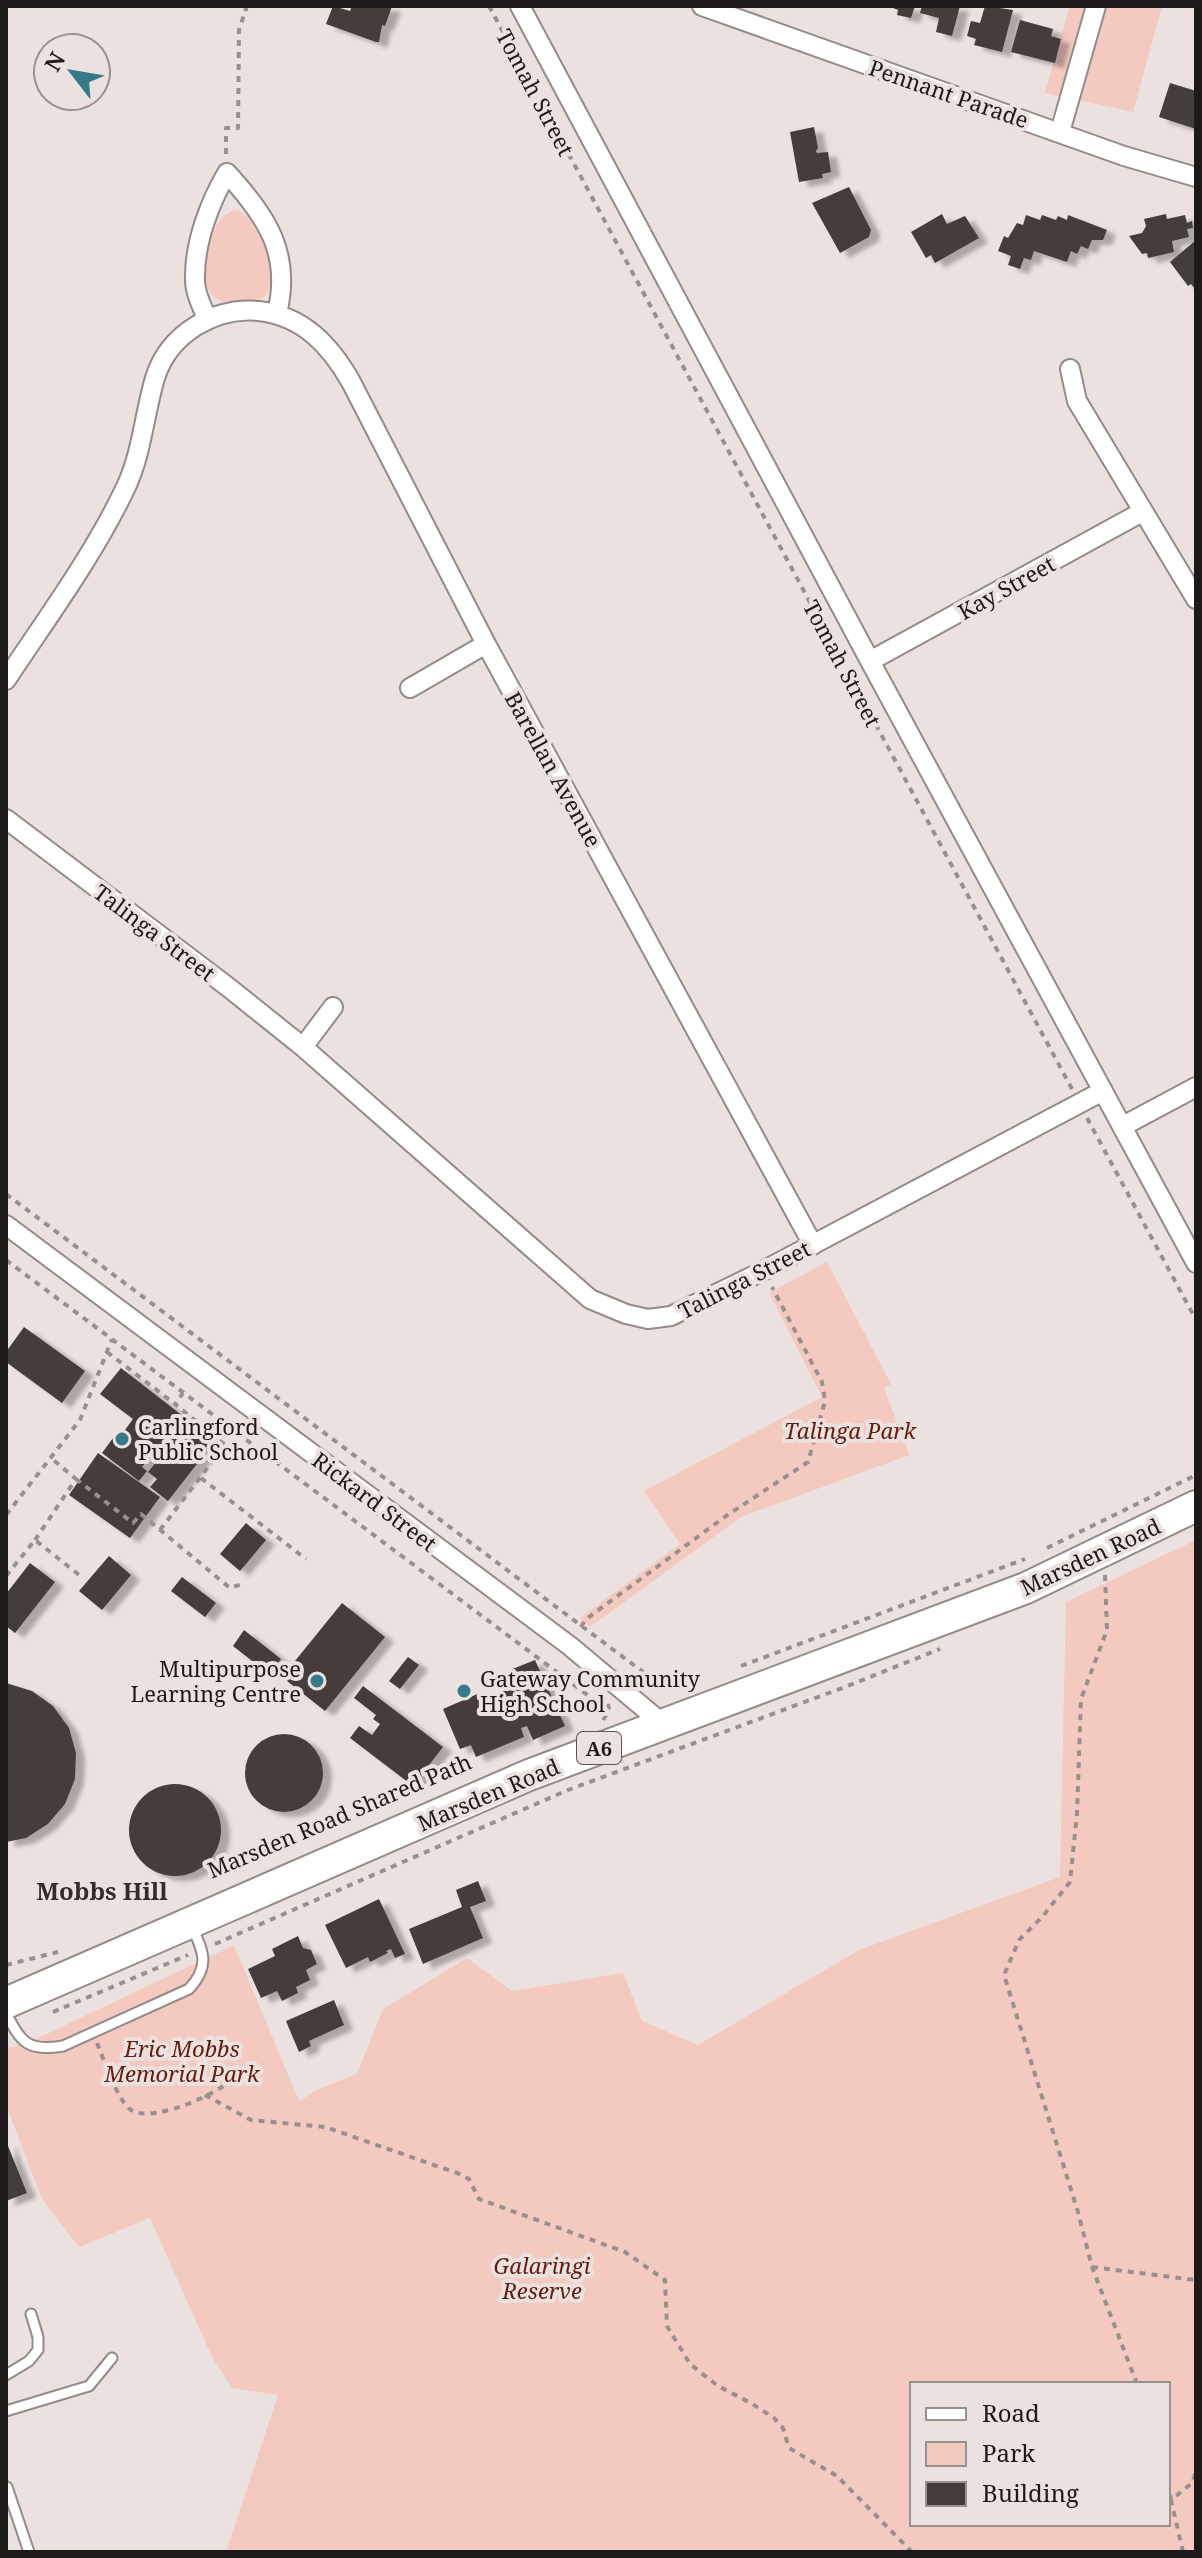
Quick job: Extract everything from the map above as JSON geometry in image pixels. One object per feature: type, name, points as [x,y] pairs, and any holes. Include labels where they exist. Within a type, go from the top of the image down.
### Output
[{"type":"highway","name":"Marsden Road","points":[[6,2003],[196,1936],[492,1790],[1026,1588],[1196,1506]]},
{"type":"street","name":"Tomah Street","points":[[520,6],[1196,1263]]},
{"type":"street","name":"Pennant Parade","points":[[702,6],[1124,156],[1196,177]]},
{"type":"street","points":[[1060,132],[1096,6]]},
{"type":"street","points":[[6,680],[57,603],[126,488],[139,453],[156,374],[186,334],[207,318],[194,278],[197,249],[216,191],[227,173],[254,202],[277,248],[283,270],[277,313]]},
{"type":"street","name":"Barellan Avenue","points":[[207,318],[240,310],[277,313],[324,341],[339,360],[486,644],[813,1245]]},
{"type":"street","points":[[1070,369],[1077,401],[1196,599]]},
{"type":"street","name":"Kay Street","points":[[870,661],[1142,512]]},
{"type":"street","points":[[410,688],[486,644]]},
{"type":"street","name":"Talinga Street","points":[[6,819],[303,1047],[590,1299],[609,1309],[648,1319],[671,1316],[813,1245],[1103,1091]]},
{"type":"street","points":[[303,1047],[333,1007]]},
{"type":"street","points":[[1123,1126],[1196,1087]]},
{"type":"street","name":"Rickard Street","points":[[6,1225],[560,1639],[663,1724]]},
{"type":"lane","points":[[6,2012],[21,2038],[30,2046],[41,2050],[63,2046],[189,1989],[200,1977],[204,1965],[196,1936]]},
{"type":"lane","points":[[6,2375],[29,2361],[38,2350],[38,2337],[31,2314]]},
{"type":"lane","points":[[6,2411],[89,2386],[112,2358]]},
{"type":"lane","points":[[7,2487],[29,2552]]},
{"type":"path","points":[[227,173],[226,128],[238,128],[239,30],[247,6]]},
{"type":"path","name":"Tomah Street","points":[[489,6],[1196,1320]]},
{"type":"path","name":"Rickard Street","points":[[6,1194],[580,1629],[651,1678],[674,1688],[705,1680]]},
{"type":"path","name":"Rickard Street","points":[[6,1260],[609,1711]]},
{"type":"path","points":[[580,1629],[585,1620],[726,1516],[808,1462],[825,1391],[772,1286],[782,1281]]},
{"type":"path","points":[[6,1515],[80,1420],[112,1339]]},
{"type":"path","points":[[107,1352],[225,1445],[160,1530]]},
{"type":"path","points":[[175,1404],[183,1393]]},
{"type":"path","points":[[51,1458],[133,1523],[141,1514],[230,1588],[245,1583]]},
{"type":"path","name":"Marsden Road","points":[[735,1669],[1022,1560],[1196,1475]]},
{"type":"path","points":[[201,1478],[306,1559]]},
{"type":"path","points":[[6,1576],[35,1540],[76,1479]]},
{"type":"path","points":[[35,1540],[83,1578]]},
{"type":"path","points":[[1104,1551],[1107,1630],[1081,1699],[1077,1814],[1070,1882],[1019,1940],[1004,1975],[1078,2212],[1092,2267],[1136,2382]]},
{"type":"path","points":[[603,1721],[609,1711],[604,1692]]},
{"type":"path","name":"Marsden Road","points":[[52,2012],[196,1936],[515,1813]]},
{"type":"path","points":[[6,1965],[59,1951]]},
{"type":"path","points":[[92,2033],[130,2109],[147,2115],[172,2110],[225,2086],[244,2069]]},
{"type":"path","points":[[205,2095],[251,2120],[325,2127],[457,2173],[469,2179],[479,2199],[625,2252],[665,2280],[667,2326],[690,2364],[718,2386],[774,2418],[783,2428],[789,2448],[837,2476],[912,2552]]},
{"type":"path","points":[[1092,2267],[1196,2280]]},
{"type":"path","points":[[1171,2500],[1192,2483],[1196,2472]]},
{"type":"path","points":[[1170,2494],[1183,2552]]},
{"type":"green space","points":[[1070,6],[1162,6],[1133,112],[1045,93]]},
{"type":"green space","points":[[236,210],[252,223],[270,264],[269,290],[253,302],[220,300],[209,290],[204,276],[204,259],[216,226]]},
{"type":"green space","name":"Talinga Park","points":[[827,1262],[891,1384],[884,1388],[909,1455],[741,1517],[590,1627],[580,1618],[680,1544],[644,1491],[822,1397],[769,1293]]},
{"type":"green space","name":"Galaringi Reserve","points":[[1196,1540],[1196,2552],[226,2552],[278,2395],[232,2388],[212,2357],[150,2218],[79,2247],[42,2199],[6,2105],[6,2049],[32,2041],[234,1945],[299,2101],[321,2088],[357,2074],[383,2009],[467,1958],[512,1991],[623,1973],[642,2021],[698,2045],[859,1950],[1060,1877],[1066,1602]]},
{"type":"building","points":[[333,6],[350,11],[352,6],[392,6],[385,26],[382,25],[379,42],[376,42],[326,24]]},
{"type":"building","points":[[888,6],[915,6],[911,18],[897,15],[898,10]]},
{"type":"building","points":[[922,6],[960,6],[952,36],[936,32],[939,18],[920,13]]},
{"type":"building","points":[[985,6],[1013,10],[1002,52],[974,45],[976,39],[967,36],[971,21],[980,23]]},
{"type":"building","points":[[1020,20],[1053,29],[1051,36],[1061,39],[1055,63],[1011,52]]},
{"type":"building","points":[[1170,83],[1196,91],[1196,129],[1159,117]]},
{"type":"building","points":[[814,127],[816,151],[828,152],[831,172],[822,174],[823,178],[799,182],[790,132]]},
{"type":"building","points":[[849,187],[871,230],[869,237],[840,253],[812,203]]},
{"type":"building","points":[[942,214],[947,224],[965,216],[979,238],[935,263],[931,255],[926,258],[911,232]]},
{"type":"building","points":[[1166,214],[1167,219],[1185,215],[1187,223],[1192,221],[1193,228],[1187,229],[1189,237],[1172,241],[1174,252],[1148,258],[1147,253],[1142,254],[1129,236],[1142,233],[1146,226],[1144,219]]},
{"type":"building","points":[[1026,215],[1040,220],[1042,215],[1067,220],[1068,215],[1107,230],[1103,240],[1092,240],[1088,249],[1081,246],[1077,254],[1071,251],[1067,262],[1034,251],[1031,260],[1024,258],[1020,269],[1008,265],[1011,256],[998,251],[1004,236],[1008,238],[1017,223],[1023,225]]},
{"type":"building","points":[[1196,240],[1196,290],[1191,284],[1188,286],[1170,262]]},
{"type":"building","points":[[24,1327],[85,1371],[62,1403],[6,1362],[6,1352]]},
{"type":"building","points":[[121,1368],[215,1441],[168,1501],[150,1487],[157,1479],[148,1472],[165,1451],[159,1446],[142,1467],[147,1471],[139,1481],[102,1453],[113,1438],[117,1441],[133,1419],[100,1394]]},
{"type":"building","points":[[98,1453],[160,1497],[130,1538],[69,1495]]},
{"type":"building","points":[[246,1523],[266,1540],[240,1571],[220,1554]]},
{"type":"building","points":[[109,1556],[131,1575],[102,1610],[79,1591]]},
{"type":"building","points":[[30,1563],[55,1582],[15,1633],[6,1626],[6,1594]]},
{"type":"building","points":[[182,1577],[216,1603],[205,1617],[171,1591]]},
{"type":"building","points":[[342,1603],[385,1637],[325,1711],[282,1677]]},
{"type":"building","points":[[244,1630],[281,1659],[269,1674],[233,1646]]},
{"type":"building","points":[[408,1657],[419,1665],[400,1689],[389,1681]]},
{"type":"building","points":[[535,1660],[565,1726],[533,1740],[527,1726],[521,1728],[524,1737],[476,1757],[471,1745],[460,1749],[443,1709],[482,1692],[502,1693],[509,1682],[510,1670]]},
{"type":"building","points":[[6,1683],[32,1691],[53,1706],[69,1728],[76,1753],[75,1779],[65,1804],[48,1824],[26,1838],[6,1842]]},
{"type":"building","points":[[363,1686],[443,1747],[413,1786],[350,1738],[359,1726],[372,1735],[380,1724],[373,1719],[376,1715],[354,1698]]},
{"type":"building","points":[[284,1734],[299,1737],[316,1751],[323,1773],[320,1788],[306,1805],[284,1812],[269,1809],[252,1795],[245,1773],[248,1758],[262,1741]]},
{"type":"building","points":[[175,1784],[201,1792],[213,1804],[221,1830],[213,1856],[201,1868],[175,1876],[149,1868],[137,1856],[129,1830],[137,1804],[149,1792]]},
{"type":"building","points":[[478,1881],[486,1901],[470,1907],[483,1938],[423,1964],[409,1929],[462,1907],[456,1890]]},
{"type":"building","points":[[379,1899],[405,1954],[395,1958],[391,1949],[370,1962],[368,1957],[346,1968],[325,1925]]},
{"type":"building","points":[[298,1936],[303,1948],[311,1950],[317,1964],[306,1970],[310,1980],[296,1987],[298,1993],[282,2001],[277,1991],[261,1998],[248,1969],[275,1956],[272,1949]]},
{"type":"building","points":[[334,2000],[344,2025],[309,2041],[311,2046],[299,2052],[286,2021]]},
{"type":"building","points":[[6,2141],[27,2193],[6,2201]]},
{"type":"place","name":"Carlingford Public School","points":[[122,1439]]},
{"type":"place","name":"Multipurpose Learning Centre","points":[[317,1681]]},
{"type":"place","name":"Gateway Community High School","points":[[464,1691]]},
{"type":"district","name":"Mobbs Hill","points":[[102,1890]]},
{"type":"park label","name":"Eric Mobbs Memorial Park","points":[[182,2060]]}]
